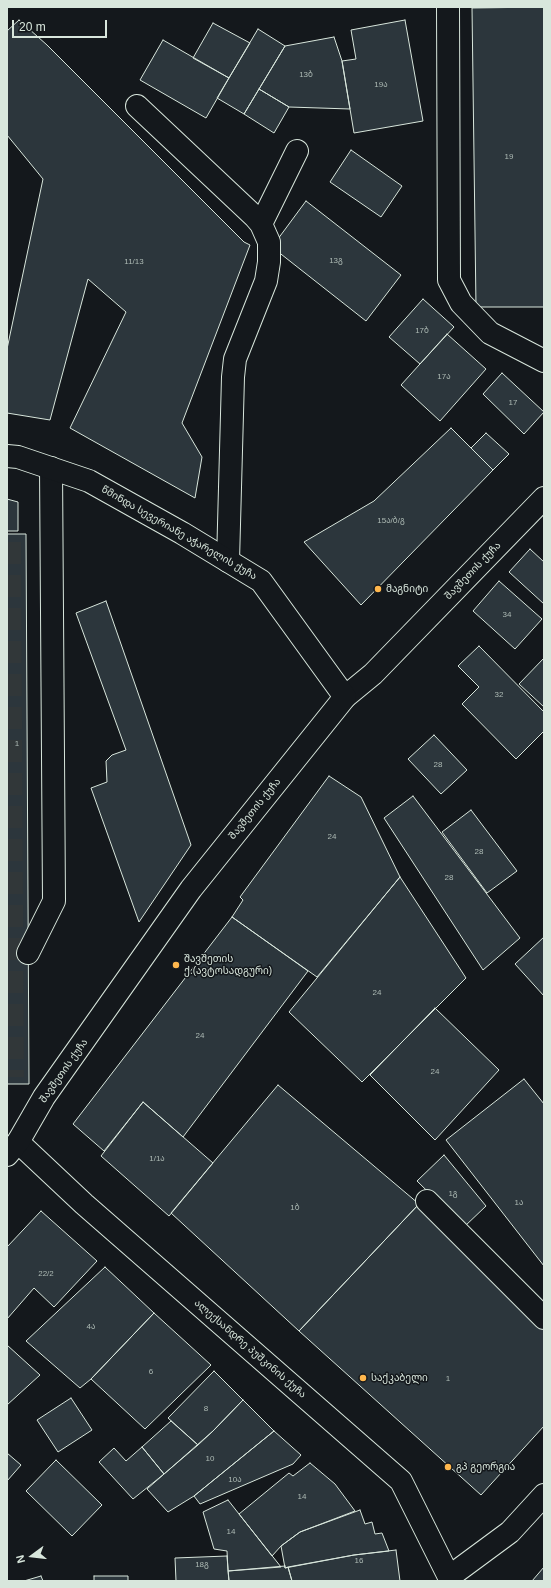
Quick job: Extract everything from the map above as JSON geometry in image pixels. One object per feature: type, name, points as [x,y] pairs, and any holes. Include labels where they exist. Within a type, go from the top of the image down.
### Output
[{"type":"street","points":[[448,7],[449,280],[461,304],[490,333],[544,361]]},
{"type":"street","points":[[137,106],[261,224],[269,242],[269,262],[266,281],[235,359],[233,377],[228,561]]},
{"type":"street","points":[[261,224],[297,151]]},
{"type":"street","name":"წმინდა სევერიანე აჭარელის ქუჩა","points":[[7,456],[18,457],[89,481],[182,533],[261,581],[345,697]]},
{"type":"street","points":[[28,953],[54,901],[51,468]]},
{"type":"street","name":"შავშეთის ქუჩა","points":[[12,1149],[44,1097],[191,889],[345,697],[373,674],[544,498]]},
{"type":"street","name":"ალექსანდრე პუშკინის ქუჩა","points":[[12,1149],[84,1204],[401,1481],[449,1579]]},
{"type":"street","points":[[427,1200],[544,1318]]},
{"type":"street","points":[[449,1579],[510,1532],[544,1495]]},
{"type":"building","points":[[544,7],[544,307],[476,307],[472,8]]},
{"type":"building","points":[[19,20],[47,45],[244,242],[250,245],[182,423],[202,457],[195,498],[70,428],[126,312],[88,279],[50,420],[7,413],[7,349],[43,179],[7,135],[7,31]]},
{"type":"building","points":[[405,20],[423,121],[354,133],[342,61],[356,59],[351,30]]},
{"type":"building","points":[[213,23],[250,43],[229,78],[193,58]]},
{"type":"building","points":[[258,29],[285,46],[244,114],[217,98]]},
{"type":"building","points":[[334,37],[342,61],[350,109],[289,107],[259,89],[285,46]]},
{"type":"building","points":[[163,40],[229,78],[206,118],[140,80]]},
{"type":"building","points":[[259,89],[289,107],[274,133],[244,114]]},
{"type":"building","points":[[351,150],[402,186],[381,217],[330,182]]},
{"type":"building","points":[[306,201],[401,275],[366,321],[272,247]]},
{"type":"building","points":[[423,299],[454,327],[420,364],[389,337]]},
{"type":"building","points":[[447,334],[486,369],[440,421],[401,385]]},
{"type":"building","points":[[502,373],[544,412],[524,434],[483,394]]},
{"type":"building","points":[[451,428],[493,470],[361,605],[304,542],[374,501]]},
{"type":"building","points":[[486,433],[509,454],[493,470],[471,448]]},
{"type":"building","points":[[7,499],[18,502],[18,531],[7,531]]},
{"type":"building","points":[[7,534],[26,534],[29,1084],[7,1084]]},
{"type":"building","points":[[530,549],[544,562],[544,604],[509,572]]},
{"type":"building","points":[[499,581],[542,619],[515,649],[473,611]]},
{"type":"building","points":[[106,601],[191,845],[139,922],[91,788],[107,782],[106,761],[112,755],[126,750],[76,613]]},
{"type":"building","points":[[479,646],[544,712],[544,731],[516,759],[462,704],[479,687],[458,666]]},
{"type":"building","points":[[544,658],[544,707],[519,684]]},
{"type":"building","points":[[434,735],[467,770],[441,794],[408,759]]},
{"type":"building","points":[[329,776],[361,797],[400,877],[317,977],[232,917],[243,900],[240,897]]},
{"type":"building","points":[[413,796],[520,938],[483,970],[384,818]]},
{"type":"building","points":[[471,810],[517,871],[487,893],[442,832]]},
{"type":"building","points":[[400,877],[466,978],[362,1082],[289,1012]]},
{"type":"building","points":[[232,917],[308,971],[183,1137],[143,1102],[104,1151],[73,1124]]},
{"type":"building","points":[[544,937],[544,996],[515,964]]},
{"type":"building","points":[[435,1008],[499,1070],[435,1140],[370,1075]]},
{"type":"building","points":[[524,1079],[544,1104],[544,1266],[446,1140]]},
{"type":"building","points":[[278,1085],[419,1204],[299,1331],[171,1213]]},
{"type":"building","points":[[143,1102],[213,1163],[169,1216],[101,1156]]},
{"type":"building","points":[[444,1155],[486,1206],[464,1227],[417,1181]]},
{"type":"building","points":[[419,1204],[544,1326],[544,1426],[481,1495],[299,1331]]},
{"type":"building","points":[[41,1211],[97,1261],[54,1307],[34,1288],[7,1319],[7,1247]]},
{"type":"building","points":[[105,1267],[154,1313],[91,1379],[80,1388],[26,1341]]},
{"type":"building","points":[[154,1313],[211,1365],[145,1429],[91,1379]]},
{"type":"building","points":[[7,1345],[40,1375],[7,1405]]},
{"type":"building","points":[[214,1371],[243,1400],[198,1445],[168,1418]]},
{"type":"building","points":[[71,1398],[92,1430],[58,1452],[37,1420]]},
{"type":"building","points":[[243,1400],[274,1431],[194,1496],[168,1512],[147,1489],[213,1431]]},
{"type":"building","points":[[171,1421],[198,1445],[164,1474],[142,1447]]},
{"type":"building","points":[[274,1431],[301,1455],[293,1464],[200,1504],[194,1496]]},
{"type":"building","points":[[142,1447],[164,1474],[133,1499],[99,1462],[114,1448],[126,1461]]},
{"type":"building","points":[[7,1453],[21,1465],[7,1481]]},
{"type":"building","points":[[56,1460],[102,1505],[72,1536],[26,1491]]},
{"type":"building","points":[[310,1463],[335,1484],[355,1511],[300,1532],[281,1546],[272,1556],[239,1514],[289,1473],[293,1476]]},
{"type":"building","points":[[228,1500],[281,1567],[228,1571],[227,1551],[214,1549],[203,1512]]},
{"type":"building","points":[[360,1510],[365,1524],[372,1522],[375,1534],[382,1533],[389,1551],[354,1555],[285,1568],[281,1546],[300,1532]]},
{"type":"building","points":[[396,1550],[400,1581],[292,1581],[288,1567],[354,1555]]},
{"type":"building","points":[[227,1556],[229,1581],[176,1581],[175,1558]]},
{"type":"building","points":[[285,1566],[285,1568],[288,1567],[292,1581],[229,1581],[228,1571]]},
{"type":"building","points":[[544,1567],[544,1581],[532,1581]]},
{"type":"building","points":[[41,1576],[43,1581],[24,1581]]},
{"type":"building","points":[[94,1576],[128,1576],[128,1581],[94,1581]]},
{"type":"tunnel","points":[[10,542],[13,1077]]},
{"type":"place","name":"მაგნიტი","points":[[378,589]]},
{"type":"place","name":"შავშეთის ქ.(ავტოსადგური)","points":[[176,965]]},
{"type":"place","name":"საქკაბელი","points":[[363,1378]]},
{"type":"place","name":"გპ გეორგია","points":[[448,1467]]}]
